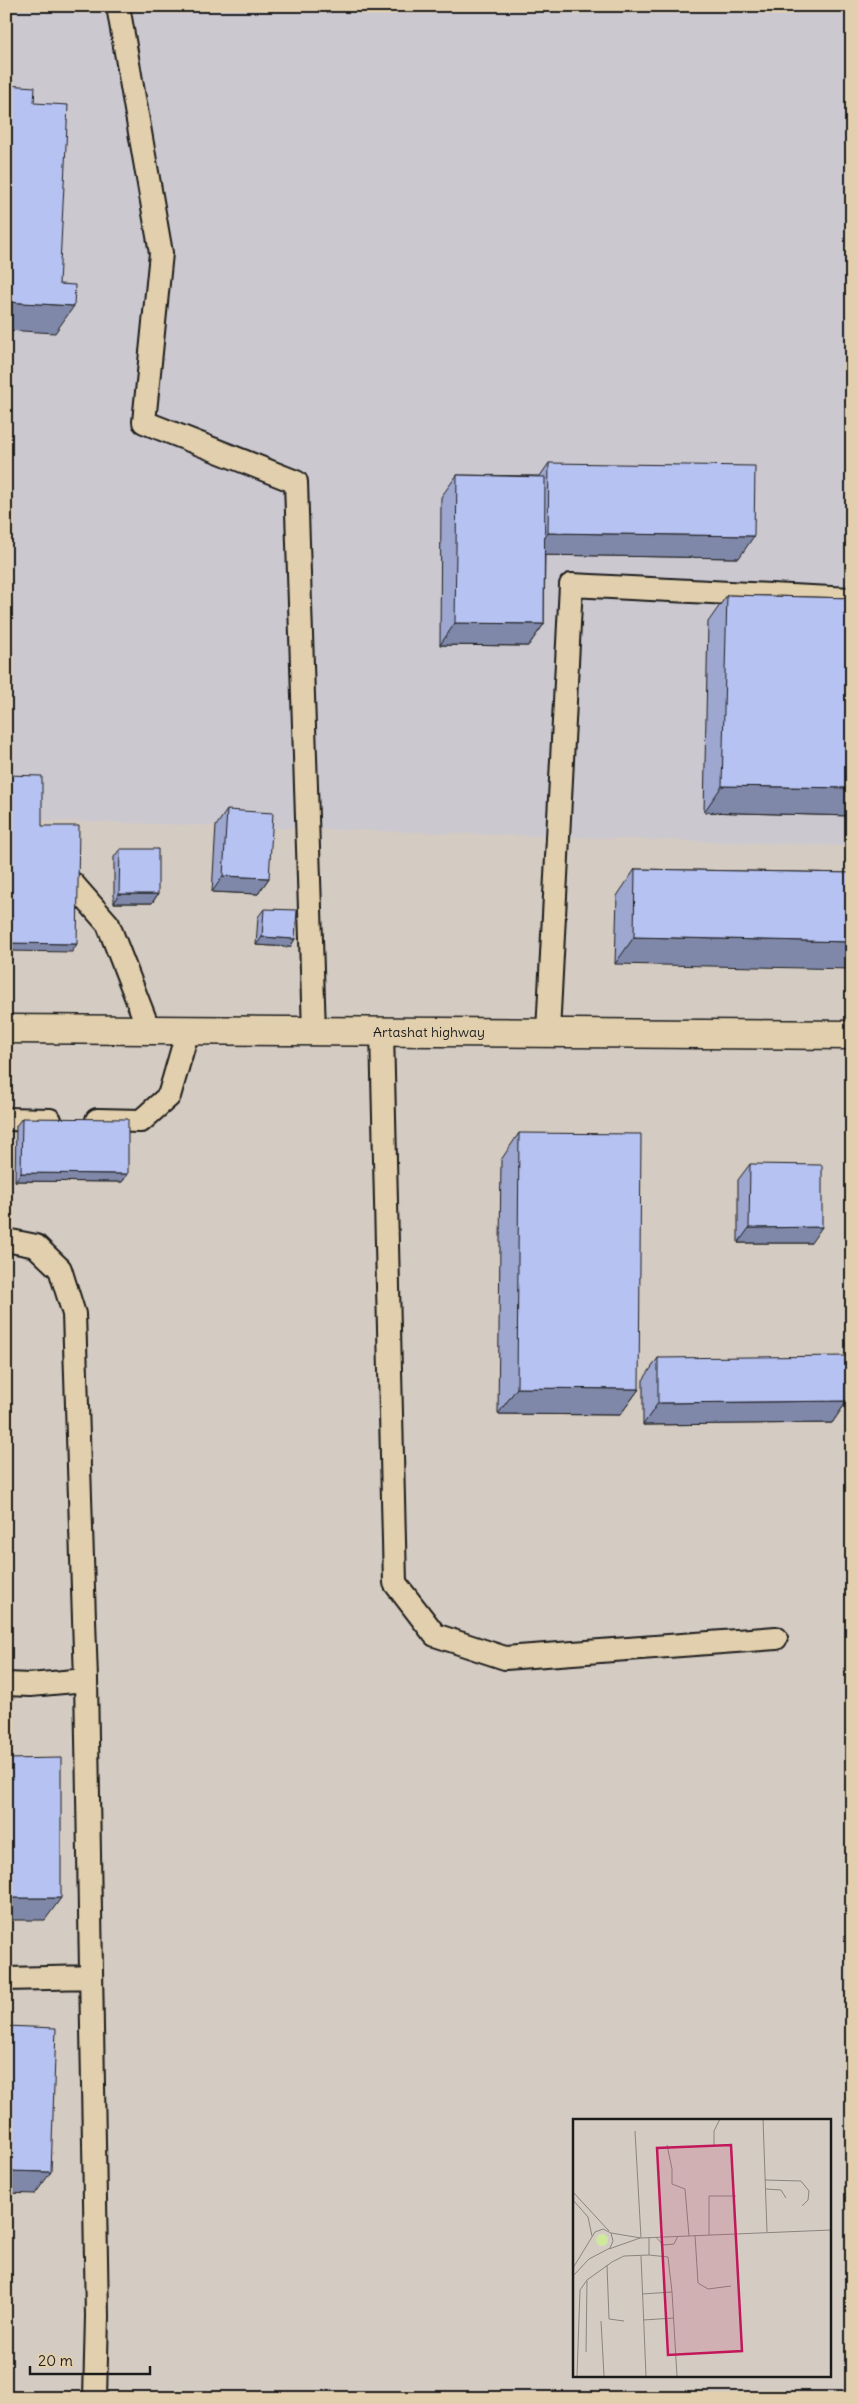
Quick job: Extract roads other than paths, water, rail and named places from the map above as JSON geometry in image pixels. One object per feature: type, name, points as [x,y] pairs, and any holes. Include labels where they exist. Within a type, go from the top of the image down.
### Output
[{"type":"main road","name":"Artashat highway","points":[[6,1029],[852,1035]]},
{"type":"lane","points":[[118,6],[161,253],[144,422],[296,482],[314,1031]]},
{"type":"lane","points":[[548,1032],[572,585],[852,599]]},
{"type":"lane","points":[[73,884],[108,924],[149,1030]]},
{"type":"lane","points":[[6,1119],[142,1121],[169,1096],[188,1030]]},
{"type":"lane","points":[[382,1032],[395,1583],[435,1635],[505,1658],[776,1638]]},
{"type":"lane","points":[[6,1240],[36,1246],[60,1269],[74,1314],[86,1680],[97,2316],[94,2398]]},
{"type":"lane","points":[[6,1684],[86,1680]]},
{"type":"lane","points":[[6,1979],[91,1977]]}]
